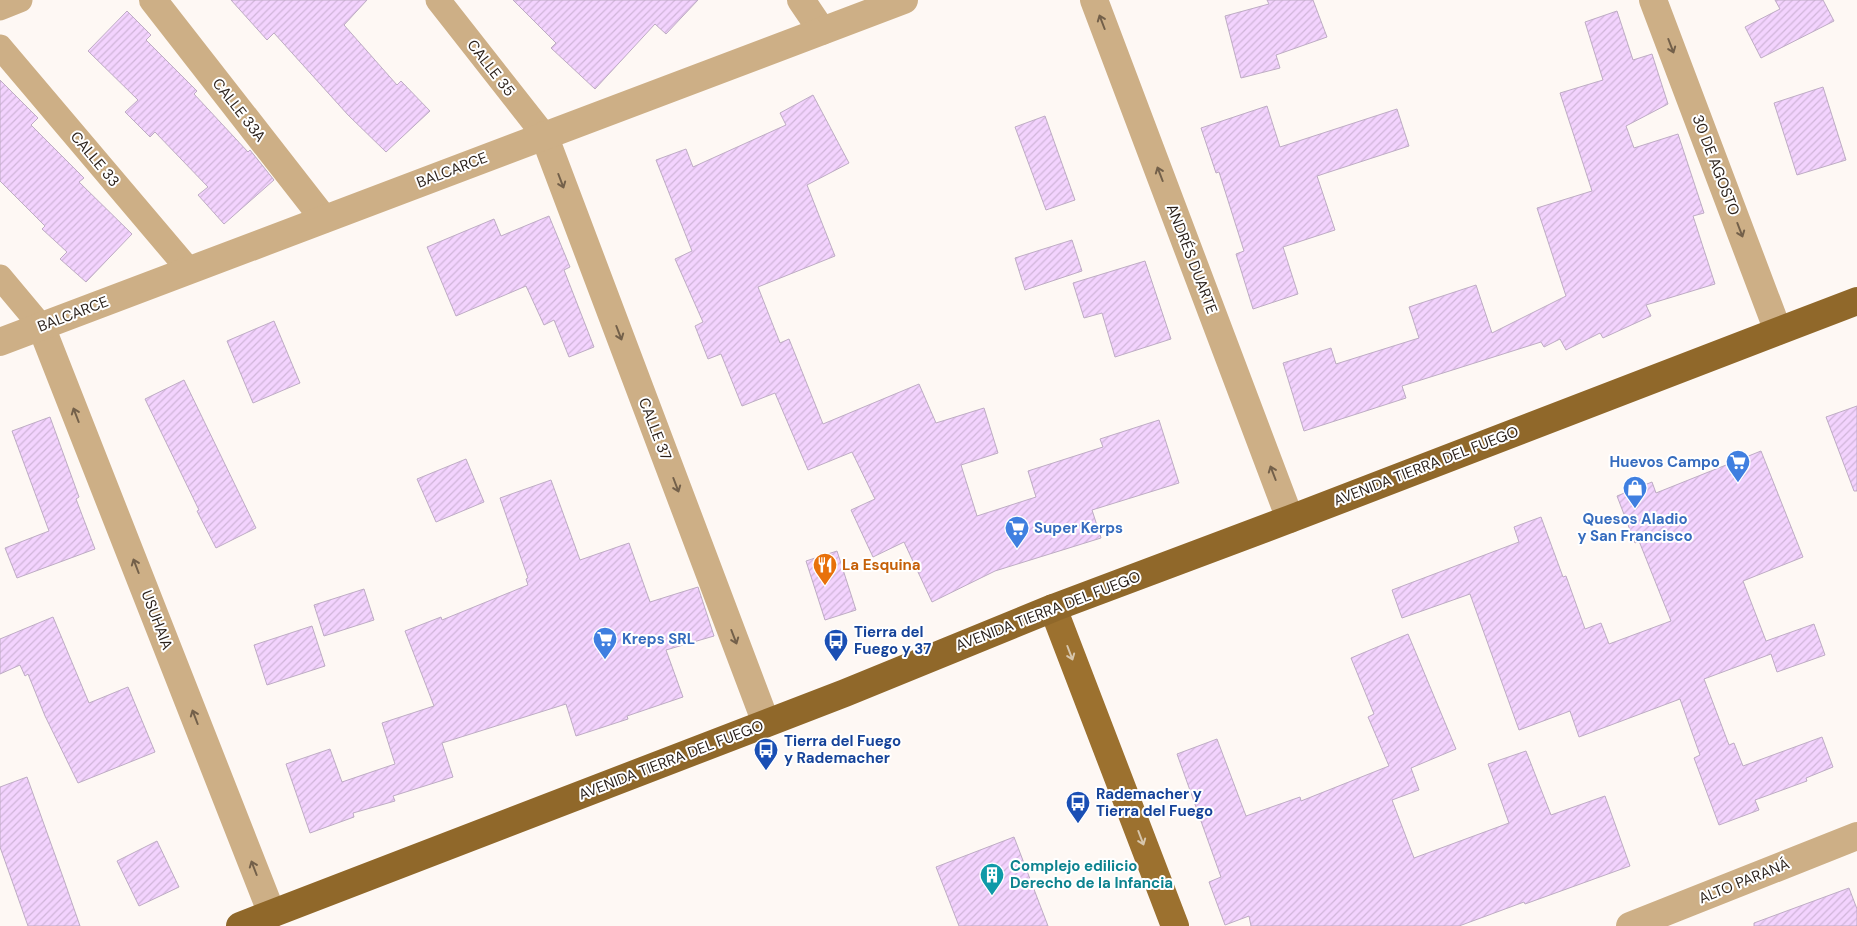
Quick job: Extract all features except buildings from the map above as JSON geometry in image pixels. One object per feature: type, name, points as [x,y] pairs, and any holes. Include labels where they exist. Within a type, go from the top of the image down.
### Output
[{"type":"highway","name":"AVENIDA TIERRA DEL FUEGO","points":[[240,926],[845,693],[1053,608],[1857,301]]},
{"type":"main road","points":[[1053,608],[1175,926]]},
{"type":"street","points":[[0,8],[20,0]]},
{"type":"street","name":"CALLE 33A","points":[[153,0],[324,219]]},
{"type":"street","name":"CALLE 35","points":[[438,0],[544,135]]},
{"type":"street","points":[[800,0],[822,31]]},
{"type":"street","name":"BALCARCE","points":[[0,342],[904,0]]},
{"type":"street","name":"ANDRÉS DUARTE","points":[[1094,0],[1290,518]]},
{"type":"street","name":"30 DE AGOSTO","points":[[1653,0],[1778,331]]},
{"type":"street","name":"CALLE 33","points":[[0,47],[189,270]]},
{"type":"street","name":"CALLE 37","points":[[544,135],[766,723]]},
{"type":"street","points":[[0,277],[42,326]]},
{"type":"street","name":"USUHAIA","points":[[42,326],[272,914]]},
{"type":"street","name":"ALTO PARANÁ","points":[[1630,926],[1687,916],[1857,836]]},
{"type":"place","name":"Huevos Campo","points":[[1738,483]]},
{"type":"place","name":"Quesos Aladio y San Francisco","points":[[1635,509]]},
{"type":"place","name":"Super Kerps","points":[[1017,549]]},
{"type":"place","name":"La Esquina","points":[[825,586]]},
{"type":"place","name":"Kreps SRL","points":[[605,660]]},
{"type":"place","name":"Tierra del Fuego y 37","points":[[836,662]]},
{"type":"place","name":"Tierra del Fuego y Rademacher","points":[[766,771]]},
{"type":"place","name":"Rademacher y Tierra del Fuego","points":[[1078,824]]},
{"type":"place","name":"Complejo edilicio Derecho de la Infancia","points":[[992,896]]}]
